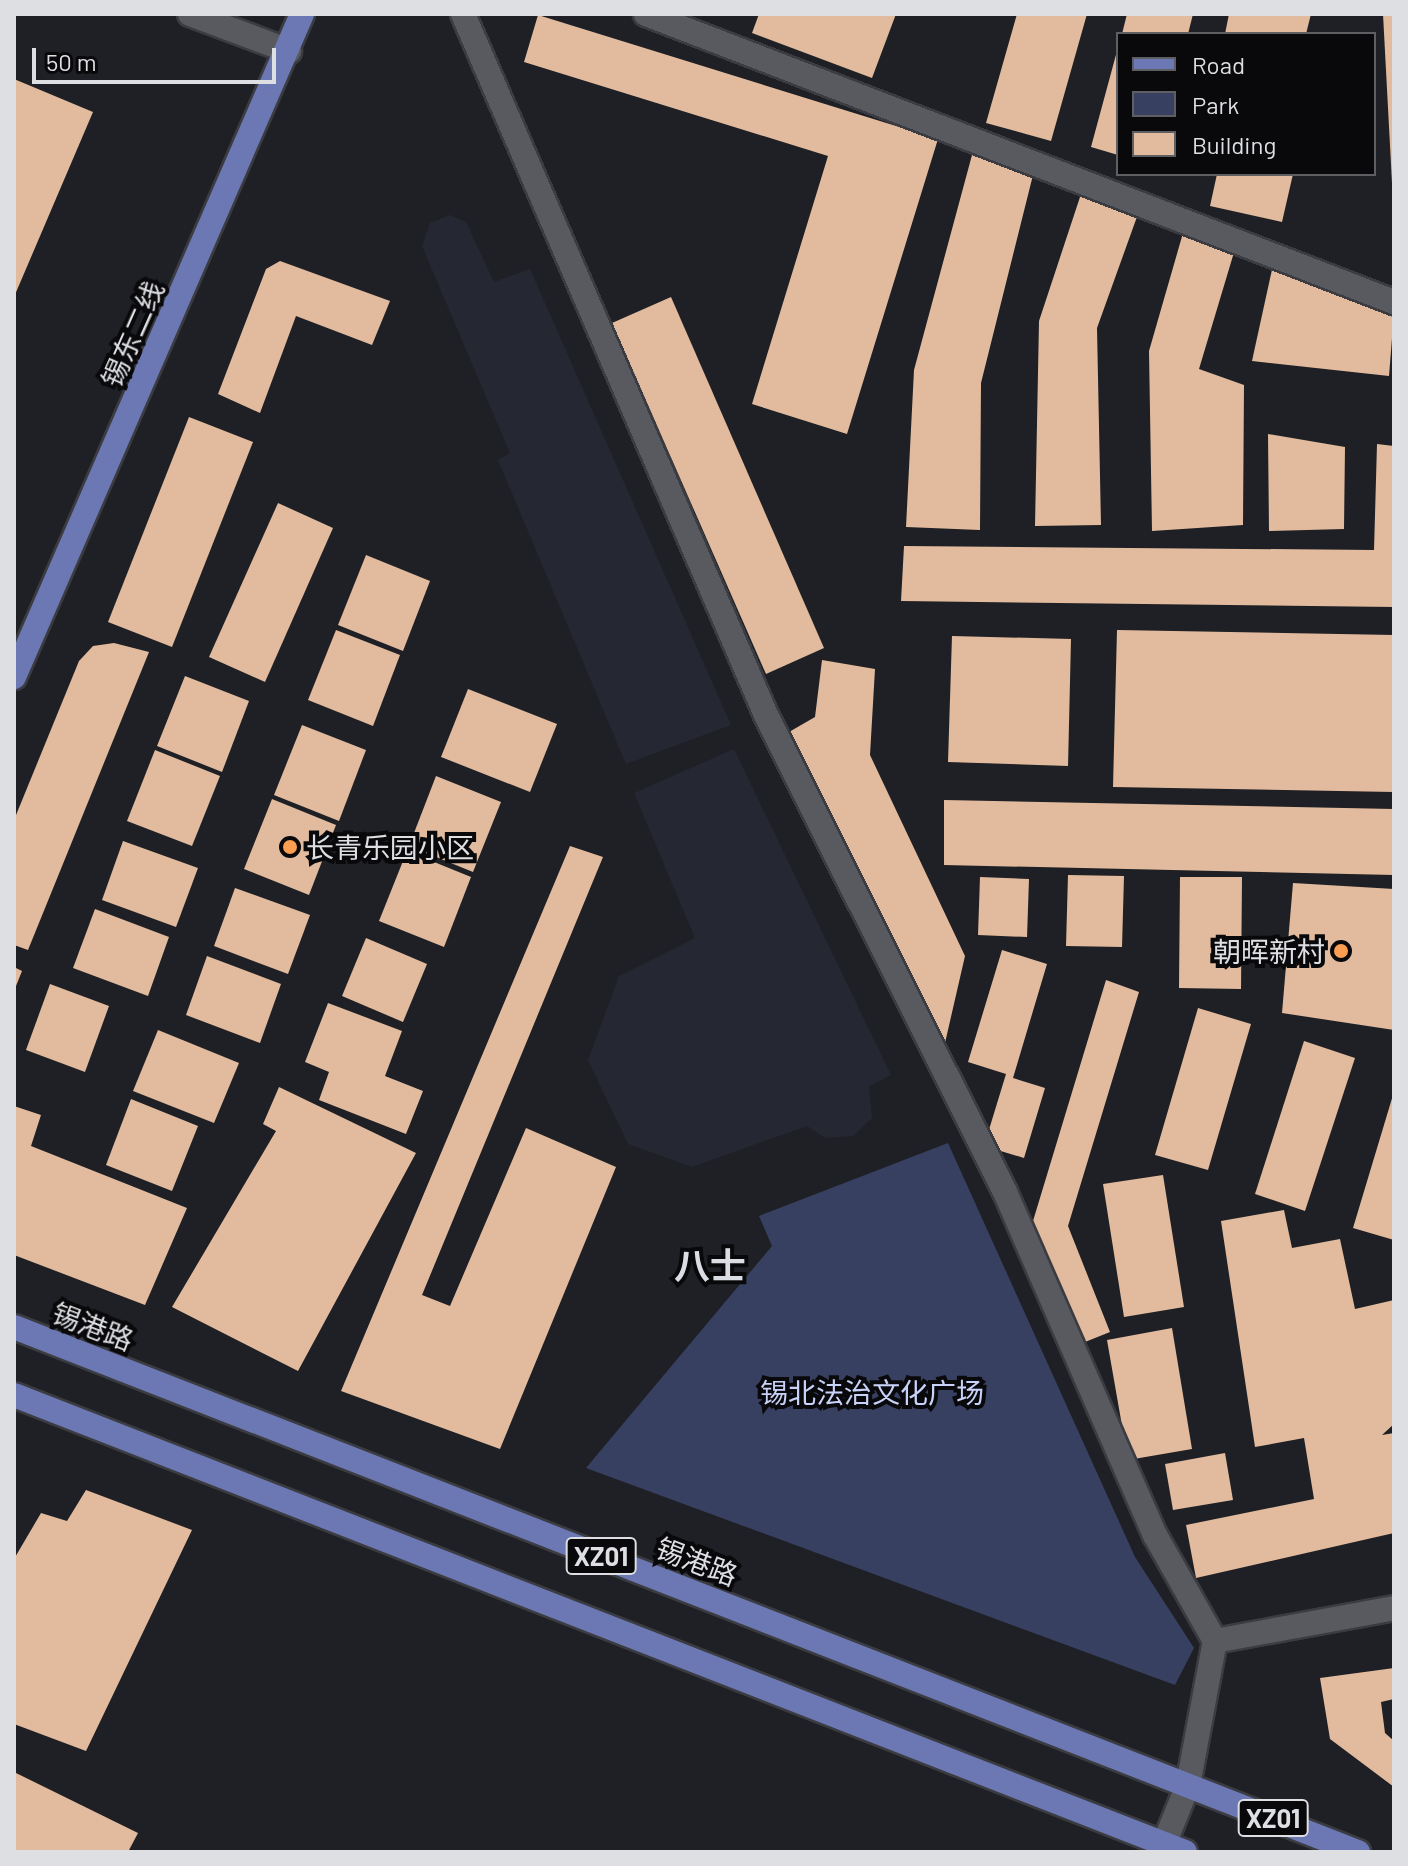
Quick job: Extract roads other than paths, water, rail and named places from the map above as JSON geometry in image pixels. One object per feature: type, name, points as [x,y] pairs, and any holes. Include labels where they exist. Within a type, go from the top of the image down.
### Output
[{"type":"main road","name":"锡东二线","points":[[14,677],[289,51],[302,14]]},
{"type":"main road","name":"锡港路","points":[[14,1327],[1358,1852]]},
{"type":"main road","name":"XZ01","points":[[14,1395],[1175,1848]]},
{"type":"street","points":[[190,14],[289,51]]},
{"type":"street","points":[[463,14],[766,715],[1005,1192],[1155,1535],[1215,1641],[1175,1848]]},
{"type":"street","points":[[646,14],[1394,302]]},
{"type":"street","points":[[1215,1641],[1394,1608]]},
{"type":"place","name":"长青乐园小区","points":[[290,847]]},
{"type":"place","name":"朝晖新村","points":[[1341,951]]},
{"type":"district","name":"八士","points":[[710,1265]]},
{"type":"park label","name":"锡北法治文化广场","points":[[872,1392]]}]
